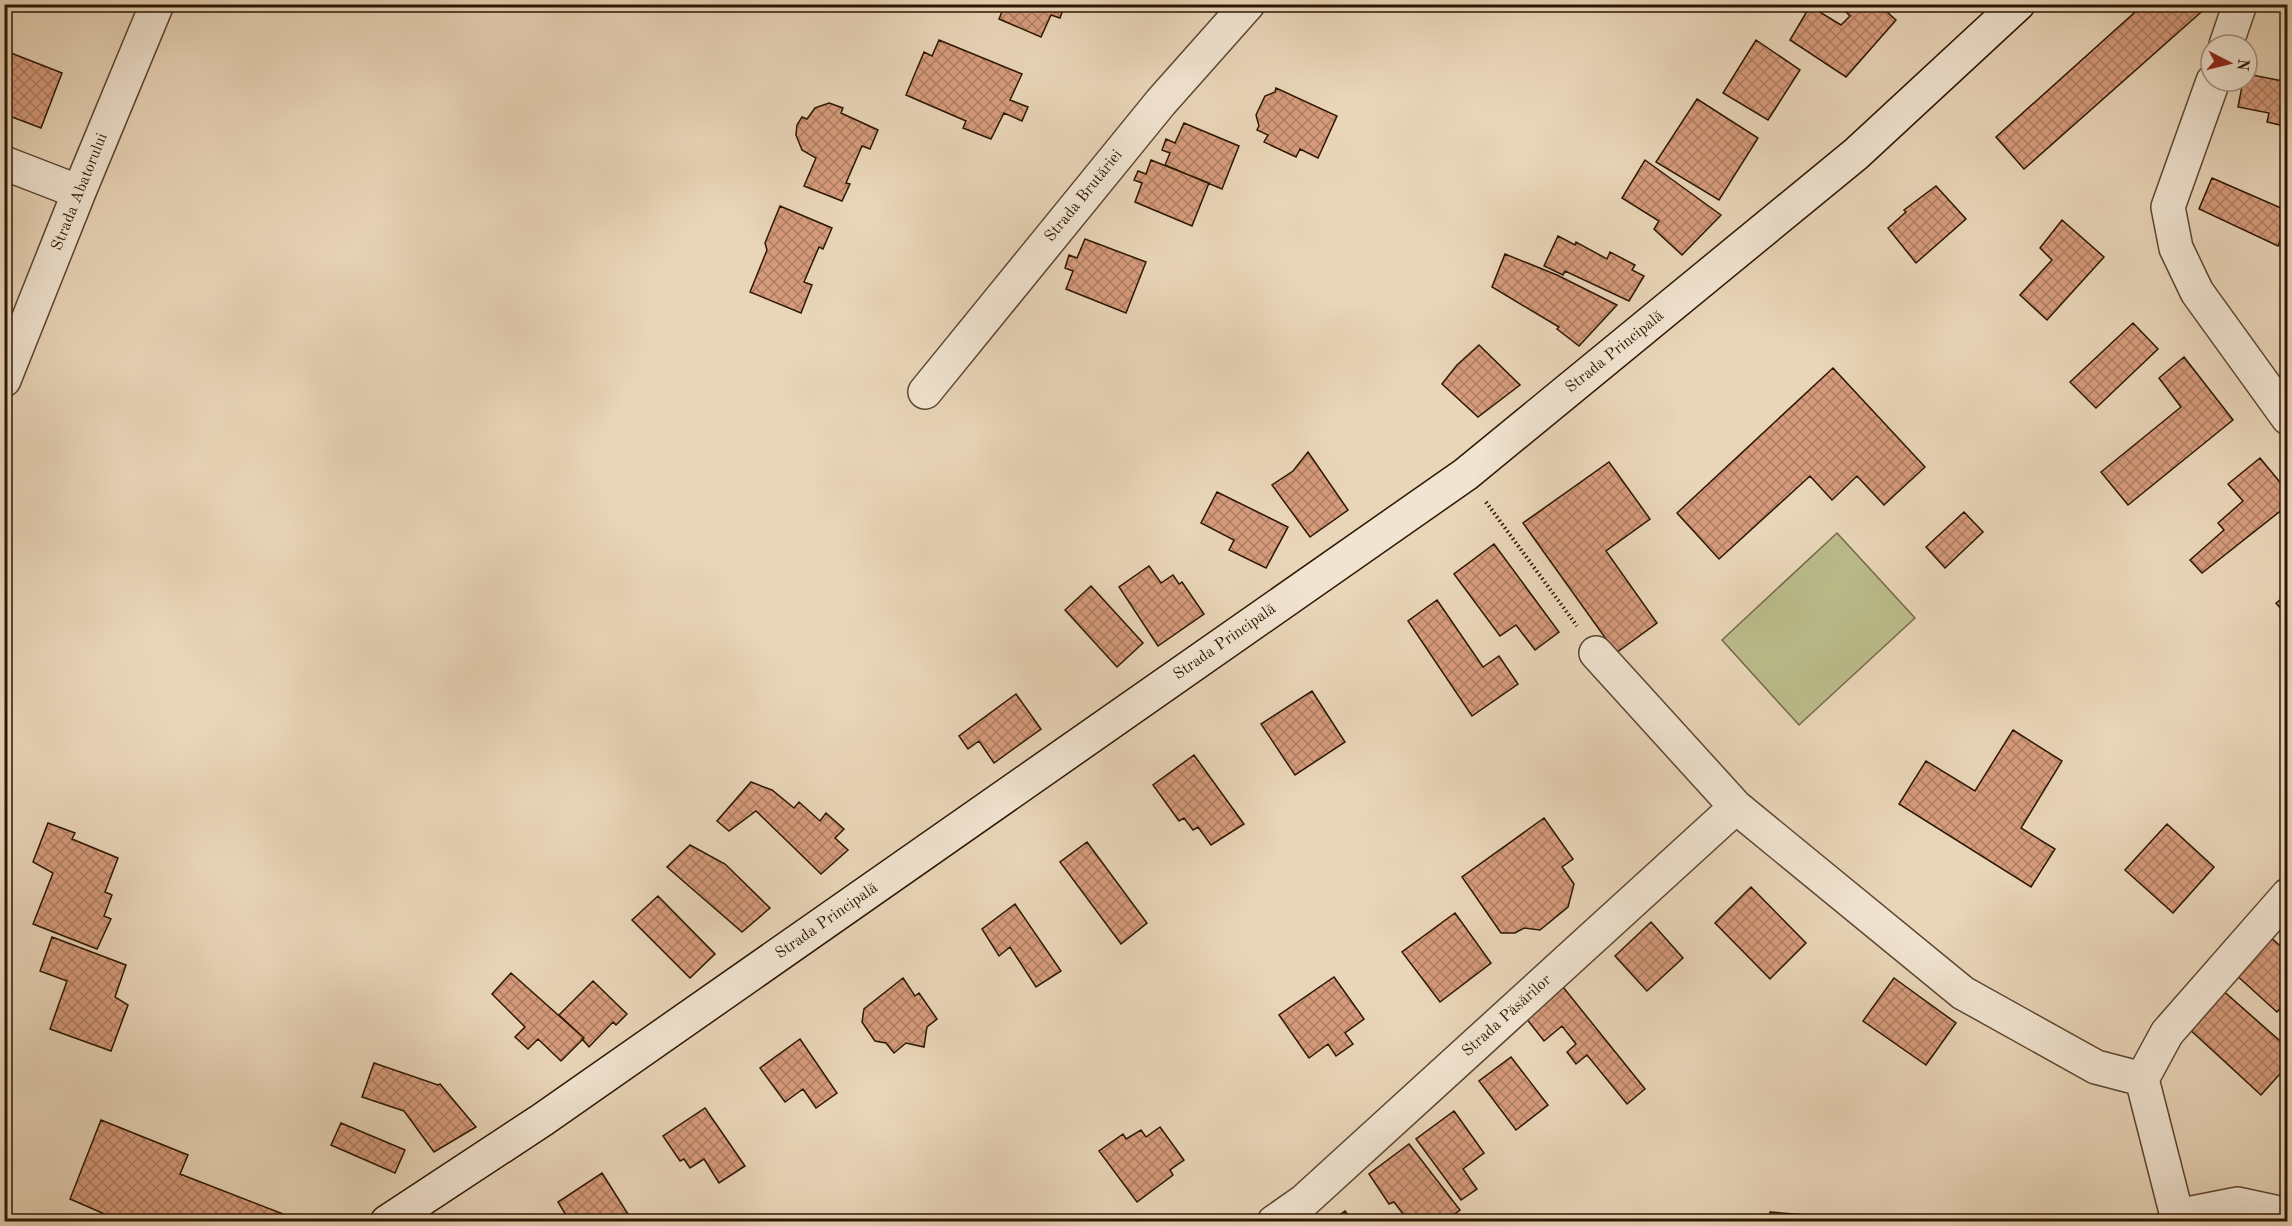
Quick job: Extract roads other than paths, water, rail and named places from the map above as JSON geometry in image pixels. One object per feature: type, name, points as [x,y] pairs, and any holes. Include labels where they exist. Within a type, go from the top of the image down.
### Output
[{"type":"street","name":"Strada Abatorului","points":[[4,380],[16,319],[79,192],[157,4]]},
{"type":"street","name":"Strada Brutăriei","points":[[925,392],[1161,102],[1248,4]]},
{"type":"street","name":"Strada Principală","points":[[387,1221],[552,1114],[1466,474],[1856,154],[2018,4]]},
{"type":"street","points":[[2230,33],[2240,4]]},
{"type":"street","points":[[2209,93],[2168,207],[2176,248],[2197,292],[2288,418]]},
{"type":"street","points":[[4,163],[79,192]]},
{"type":"street","points":[[1596,653],[1736,807],[1963,993],[2096,1067],[2142,1079]]},
{"type":"street","name":"Strada Păsărilor","points":[[1274,1221],[1304,1201],[1736,807]]},
{"type":"street","points":[[2288,895],[2167,1033],[2142,1079],[2171,1219],[2238,1204],[2288,1215]]}]
